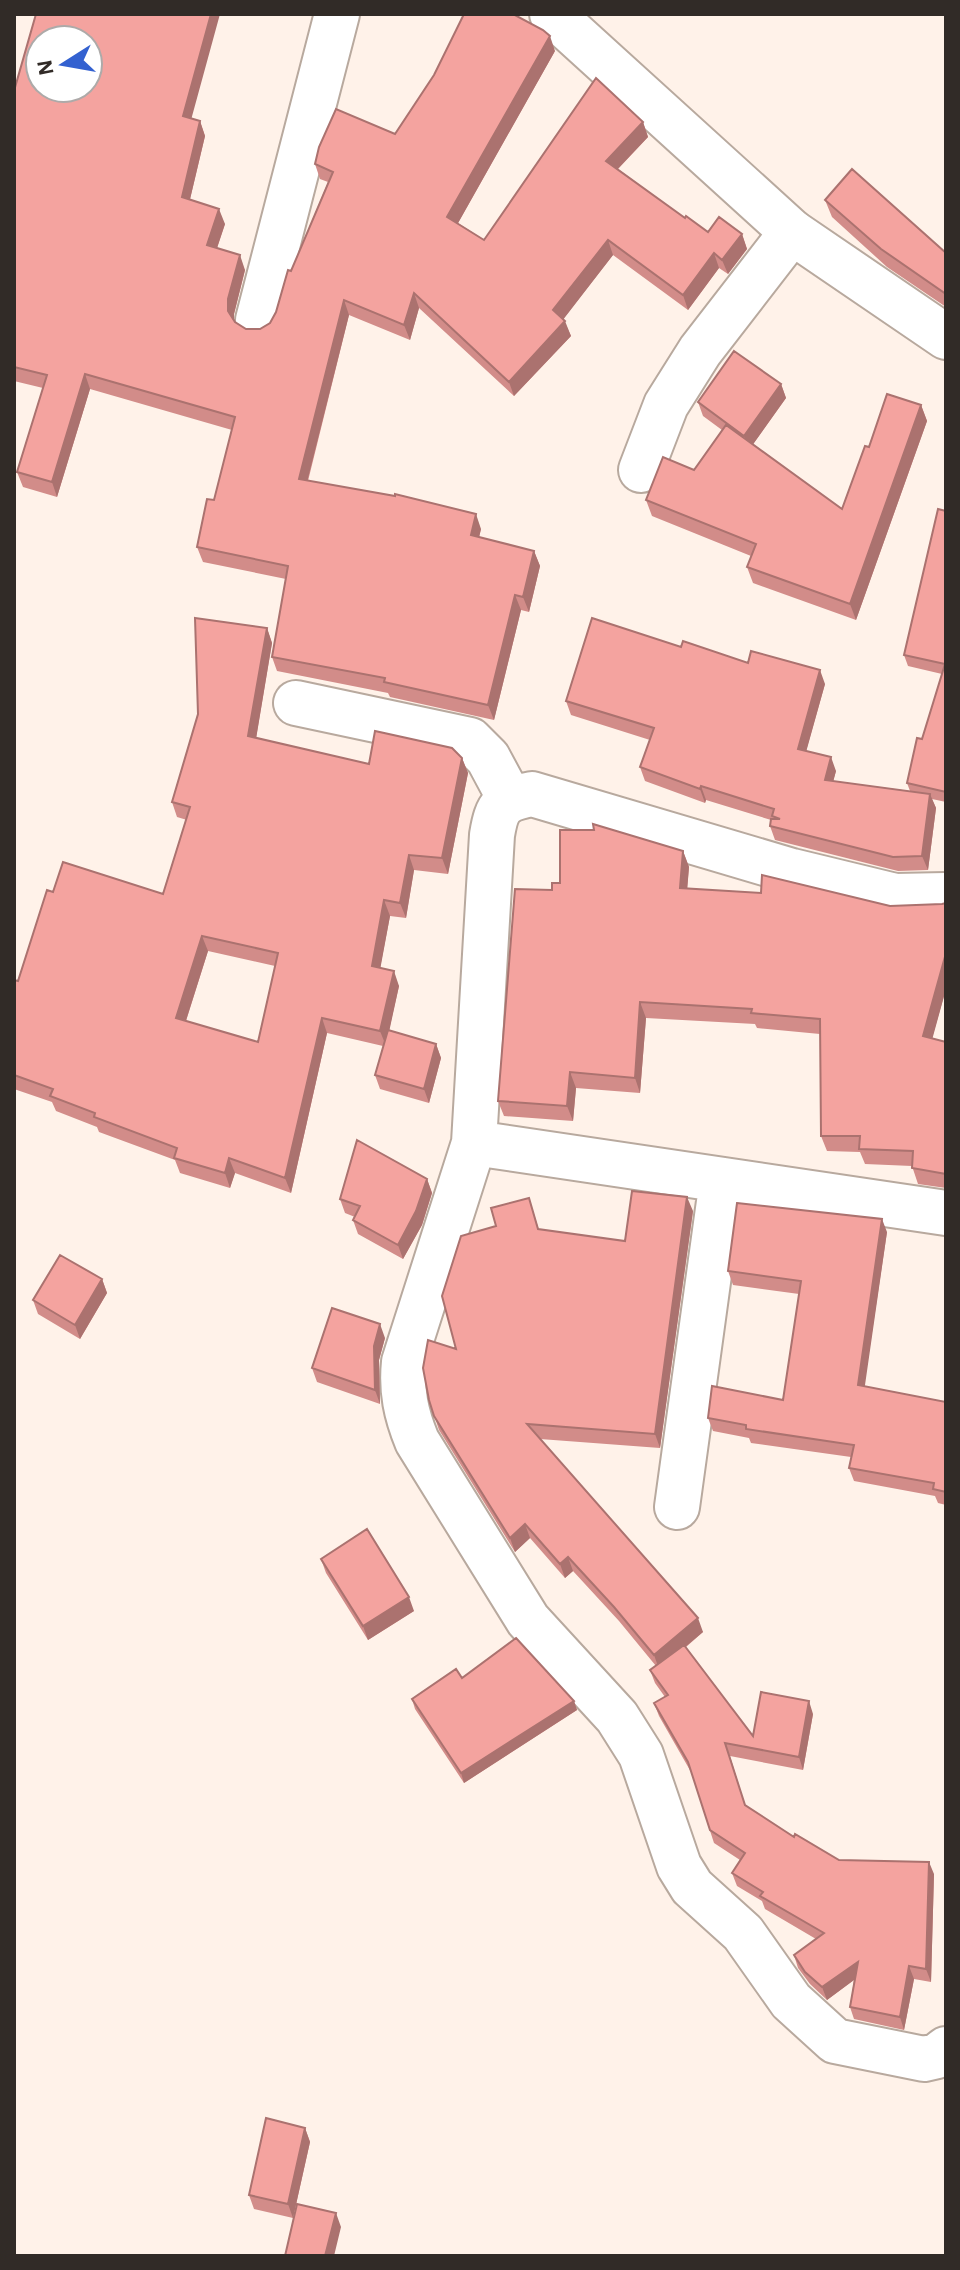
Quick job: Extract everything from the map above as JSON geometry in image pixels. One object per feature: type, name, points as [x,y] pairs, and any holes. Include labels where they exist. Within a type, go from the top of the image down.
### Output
[{"type":"street","points":[[258,320],[337,14]]},
{"type":"street","points":[[552,14],[792,232],[946,337]]},
{"type":"street","points":[[641,470],[666,405],[700,351],[792,232]]},
{"type":"street","points":[[296,703],[470,740],[488,758],[510,799]]},
{"type":"street","points":[[946,895],[895,896],[792,871],[532,794],[510,799],[496,812],[492,835],[474,1143],[404,1362],[403,1397],[417,1441],[528,1620],[617,1717],[641,1755],[679,1866],[692,1887],[743,1933],[791,2001],[835,2041],[924,2059],[937,2056],[946,2049]]},
{"type":"street","points":[[474,1143],[946,1213]]},
{"type":"street","points":[[677,1507],[722,1180]]},
{"type":"building","points":[[36,14],[211,14],[183,116],[200,121],[182,197],[219,209],[207,245],[240,255],[228,299],[228,311],[235,322],[246,329],[260,329],[270,323],[276,312],[288,270],[291,271],[333,172],[315,164],[336,109],[395,134],[434,75],[464,14],[513,14],[550,36],[447,217],[484,240],[596,78],[643,122],[606,161],[708,232],[719,217],[742,234],[722,260],[714,253],[683,295],[608,240],[553,310],[565,321],[509,382],[414,293],[404,325],[344,300],[299,479],[395,494],[476,514],[471,535],[534,551],[523,597],[515,595],[488,705],[384,682],[385,678],[272,657],[288,566],[197,547],[207,499],[214,500],[235,417],[85,374],[52,482],[17,472],[47,375],[14,367],[14,91],[24,56],[24,104],[104,104],[104,24],[33,24]]},
{"type":"building","points":[[852,169],[946,253],[946,294],[881,249],[825,200]]},
{"type":"building","points":[[734,351],[781,384],[744,436],[698,402]]},
{"type":"building","points":[[887,394],[921,405],[850,604],[747,567],[756,544],[646,500],[663,457],[694,470],[726,425],[842,509],[865,446],[869,447]]},
{"type":"building","points":[[938,509],[946,511],[946,792],[907,783],[917,738],[922,739],[945,664],[904,655]]},
{"type":"building","points":[[195,618],[267,628],[248,736],[369,764],[375,731],[452,748],[462,758],[442,858],[409,855],[400,903],[384,900],[372,966],[394,971],[380,1031],[322,1018],[285,1178],[229,1158],[225,1173],[174,1158],[177,1148],[94,1117],[95,1113],[50,1096],[53,1089],[14,1075],[14,980],[18,981],[47,890],[53,892],[63,862],[163,894],[190,807],[172,802],[198,714]],"holes":[[[202,936],[278,953],[258,1042],[176,1018]]]},
{"type":"building","points":[[592,618],[681,647],[683,641],[748,663],[751,651],[820,670],[798,749],[831,757],[825,780],[930,794],[922,856],[893,857],[770,826],[771,819],[780,819],[772,816],[774,809],[701,786],[700,789],[640,767],[654,728],[566,701]]},
{"type":"building","points":[[593,824],[683,851],[680,888],[761,893],[762,875],[890,906],[946,903],[946,953],[923,1036],[946,1042],[946,1174],[912,1168],[913,1151],[859,1149],[860,1136],[821,1136],[820,1019],[751,1013],[752,1009],[640,1002],[635,1078],[570,1072],[567,1106],[498,1101],[515,889],[552,890],[552,883],[560,883],[560,830],[594,830]]},
{"type":"building","points":[[388,1030],[436,1044],[424,1089],[375,1075]]},
{"type":"building","points":[[357,1140],[427,1179],[416,1211],[398,1245],[353,1220],[360,1206],[340,1199]]},
{"type":"building","points":[[632,1191],[687,1197],[655,1434],[527,1424],[698,1618],[654,1655],[568,1557],[560,1564],[525,1524],[510,1538],[434,1416],[423,1368],[428,1340],[456,1349],[442,1296],[461,1236],[496,1226],[491,1208],[529,1198],[538,1229],[625,1241]]},
{"type":"building","points":[[737,1203],[882,1219],[858,1385],[946,1402],[946,1492],[933,1489],[934,1483],[849,1468],[854,1445],[746,1429],[746,1425],[708,1418],[712,1386],[783,1400],[801,1281],[728,1271]]},
{"type":"building","points":[[60,1255],[102,1279],[75,1325],[33,1300]]},
{"type":"building","points":[[332,1308],[380,1324],[374,1346],[375,1390],[312,1368]]},
{"type":"building","points":[[367,1529],[409,1597],[363,1626],[321,1559]]},
{"type":"building","points":[[516,1638],[574,1701],[461,1773],[412,1699],[456,1669],[462,1678]]},
{"type":"building","points":[[684,1645],[753,1736],[761,1692],[809,1701],[799,1757],[725,1743],[745,1805],[794,1837],[795,1834],[839,1860],[929,1862],[926,1969],[909,1966],[900,2017],[850,2007],[858,1962],[822,1987],[805,1972],[794,1955],[824,1933],[760,1896],[763,1892],[732,1873],[745,1853],[710,1830],[688,1762],[654,1703],[668,1695],[650,1670]]},
{"type":"building","points":[[266,2118],[305,2128],[288,2204],[249,2195]]},
{"type":"building","points":[[297,2204],[336,2213],[325,2256],[285,2256]]}]
